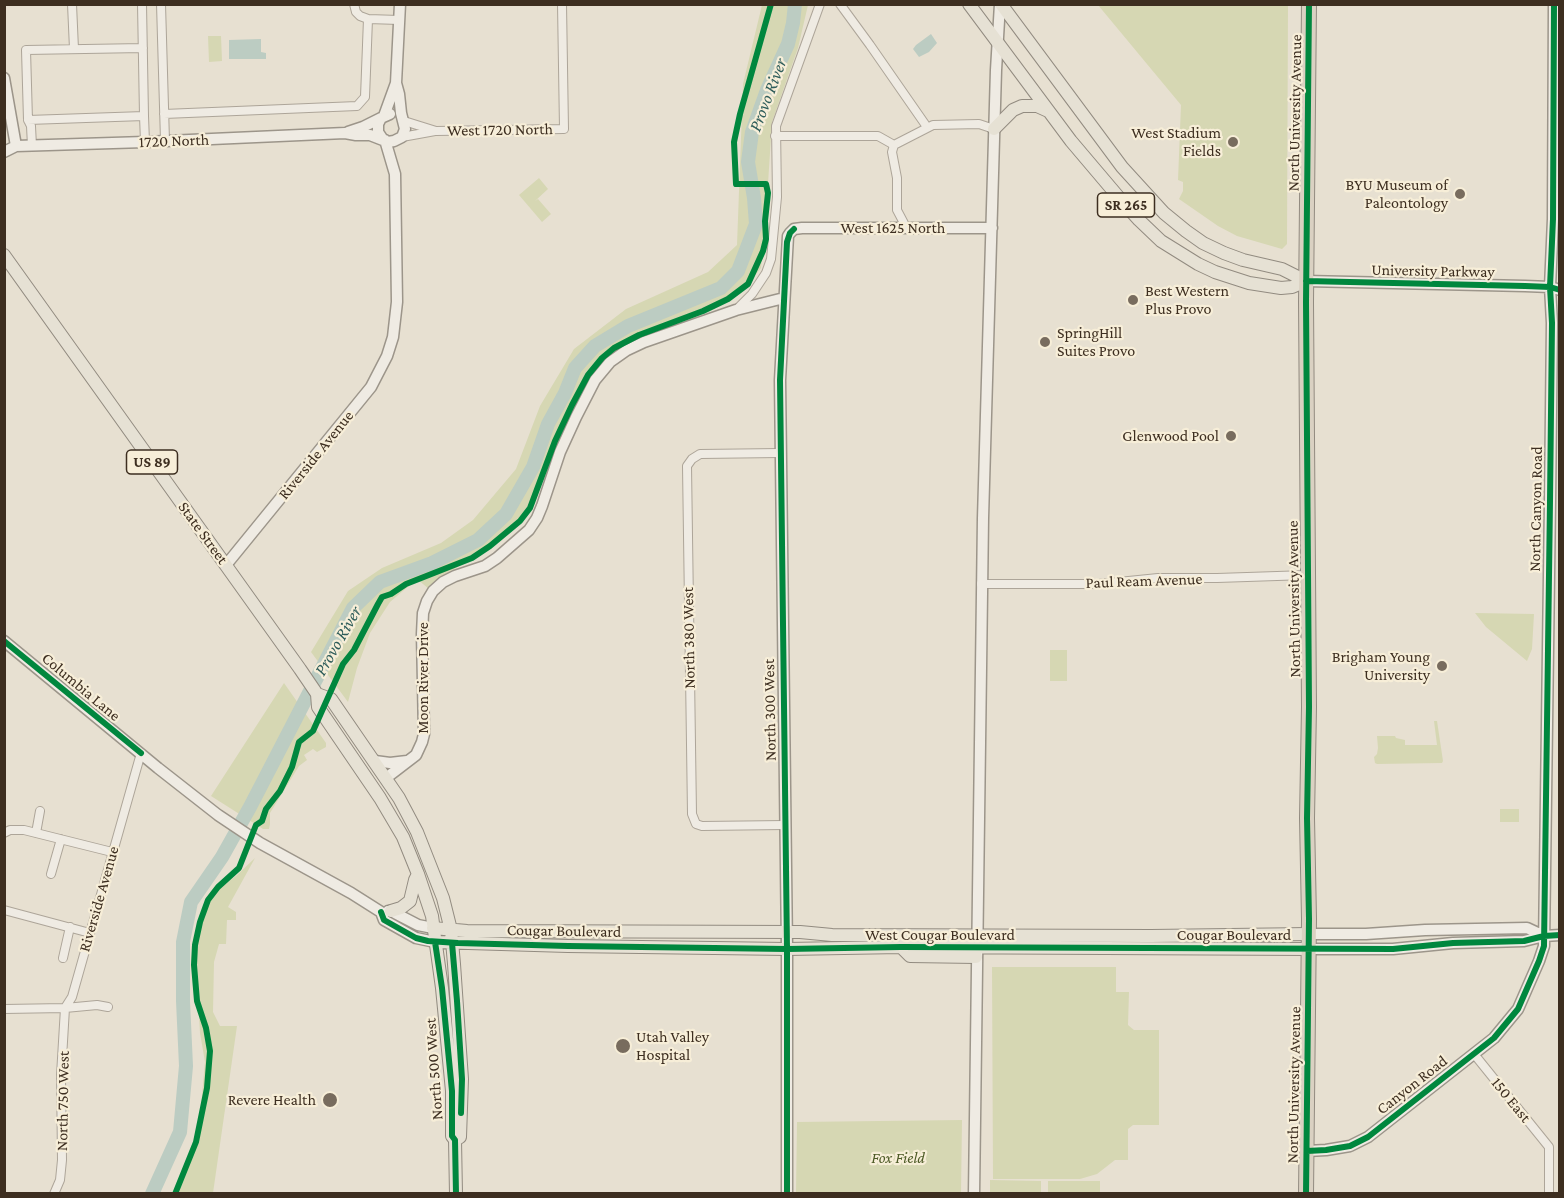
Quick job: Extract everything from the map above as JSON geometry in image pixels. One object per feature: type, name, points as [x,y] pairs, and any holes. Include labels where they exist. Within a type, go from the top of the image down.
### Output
[{"type":"highway","name":"North University Avenue","points":[[1306,1194],[1309,949],[1306,281],[1309,4]]},
{"type":"main road","points":[[395,174],[398,151],[405,129],[396,82],[400,4]]},
{"type":"main road","name":"University Parkway","points":[[969,4],[1050,113],[1121,200],[1150,230],[1173,249],[1197,264],[1249,283],[1281,288],[1306,281]]},
{"type":"main road","points":[[974,1194],[981,584],[994,129],[1000,4]]},
{"type":"main road","name":"University Parkway","points":[[1000,4],[1122,167],[1164,213],[1203,243],[1243,260],[1282,269],[1306,281],[1556,287]]},
{"type":"main road","name":"North Canyon Road","points":[[1518,1009],[1544,946],[1552,323],[1556,287],[1552,219],[1554,4]]},
{"type":"main road","points":[[4,78],[16,146]]},
{"type":"main road","points":[[395,174],[388,146],[377,128],[396,82]]},
{"type":"main road","points":[[994,129],[1013,111],[1022,106],[1037,106],[1050,113]]},
{"type":"main road","points":[[383,117],[393,114],[403,120]]},
{"type":"main road","name":"1720 North","points":[[345,133],[383,117]]},
{"type":"main road","name":"1720 North","points":[[4,152],[16,146],[345,133],[370,135],[383,139]]},
{"type":"main road","points":[[383,139],[392,142],[401,138]]},
{"type":"main road","name":"Riverside Avenue","points":[[226,565],[371,387],[384,364],[393,337],[397,302],[395,174]]},
{"type":"main road","name":"West 1625 North","points":[[794,229],[992,228]]},
{"type":"main road","name":"North 300 West","points":[[787,1194],[787,932],[780,380],[788,236],[794,229]]},
{"type":"main road","name":"State Street","points":[[4,255],[317,694],[318,707],[362,771],[403,837],[418,874],[433,928]]},
{"type":"main road","points":[[736,310],[784,298]]},
{"type":"main road","name":"Moon River Drive","points":[[386,778],[416,754],[422,742],[424,734],[423,613],[433,591],[443,582],[485,566],[529,530],[542,506],[560,452],[576,417],[595,380],[610,362],[644,342],[736,310]]},
{"type":"main road","name":"Columbia Lane","points":[[4,641],[218,815],[260,843],[386,912],[418,925],[433,928]]},
{"type":"main road","name":"State Street","points":[[317,694],[331,699],[341,712],[386,778],[417,832],[443,898],[451,930]]},
{"type":"main road","points":[[375,761],[390,763],[407,761]]},
{"type":"main road","points":[[362,771],[368,770],[379,778],[386,778]]},
{"type":"main road","points":[[386,912],[401,908],[410,901],[418,874]]},
{"type":"main road","name":"Columbia Lane","points":[[386,912],[384,920],[417,938],[435,942]]},
{"type":"main road","name":"Cougar Boulevard","points":[[433,928],[609,931]]},
{"type":"main road","name":"US 89","points":[[433,928],[435,942]]},
{"type":"main road","name":"Cougar Boulevard","points":[[1152,936],[1388,933],[1527,928],[1544,936]]},
{"type":"main road","name":"US 89","points":[[451,930],[452,943]]},
{"type":"main road","name":"West Cougar Boulevard","points":[[609,931],[787,932],[976,946],[1152,936]]},
{"type":"main road","points":[[1544,936],[1560,935]]},
{"type":"main road","name":"Cougar Boulevard","points":[[1188,948],[1393,949],[1445,943],[1524,941],[1544,936]]},
{"type":"main road","name":"Cougar Boulevard","points":[[435,942],[692,947]]},
{"type":"main road","name":"North 500 West","points":[[435,942],[452,1091],[456,1194]]},
{"type":"main road","name":"North 500 West","points":[[452,943],[462,1079],[460,1137],[455,1140]]},
{"type":"main road","name":"West Cougar Boulevard","points":[[692,947],[787,949],[976,946],[1188,948]]},
{"type":"main road","name":"Canyon Road","points":[[1307,1152],[1350,1146],[1368,1137],[1474,1054],[1502,1030],[1518,1009]]},
{"type":"street","points":[[72,4],[74,49]]},
{"type":"street","points":[[142,4],[145,142]]},
{"type":"street","points":[[161,4],[165,141]]},
{"type":"street","points":[[354,4],[356,12],[368,19],[399,20]]},
{"type":"street","name":"West 1720 North","points":[[401,138],[436,131],[564,129],[562,4]]},
{"type":"street","points":[[736,310],[752,294],[766,273],[771,259],[777,197],[776,126],[820,4]]},
{"type":"street","points":[[840,4],[927,128]]},
{"type":"street","points":[[164,114],[357,106],[365,97],[368,19]]},
{"type":"street","points":[[32,146],[31,126],[28,120],[26,50],[143,48]]},
{"type":"street","points":[[28,120],[144,116]]},
{"type":"street","name":"West 1720 North","points":[[403,120],[436,131]]},
{"type":"street","points":[[906,227],[897,210],[897,178],[892,152],[894,145],[933,125],[979,124],[994,129]]},
{"type":"street","points":[[775,136],[878,136],[894,145]]},
{"type":"street","name":"North 380 West","points":[[780,453],[706,453],[696,455],[688,462],[687,471],[692,814],[696,824],[702,826],[785,825]]},
{"type":"street","name":"Paul Ream Avenue","points":[[981,584],[1084,584],[1158,578],[1307,575]]},
{"type":"street","name":"Riverside Avenue","points":[[65,1008],[72,997],[141,753]]},
{"type":"street","points":[[36,833],[40,811]]},
{"type":"street","points":[[4,833],[10,830],[24,830],[112,852]]},
{"type":"street","points":[[51,874],[61,839]]},
{"type":"street","points":[[4,910],[90,933]]},
{"type":"street","points":[[63,958],[70,927]]},
{"type":"street","points":[[4,1009],[97,1005],[108,1007]]},
{"type":"street","name":"North 750 West","points":[[54,1194],[60,1180],[62,1160],[65,1008]]},
{"type":"street","name":"150 East","points":[[1474,1054],[1549,1147],[1548,1194]]},
{"type":"green space","points":[[762,5],[808,5],[798,48],[772,122],[761,268],[748,284],[728,299],[639,335],[614,348],[602,358],[588,375],[555,441],[530,508],[506,534],[445,575],[429,589],[417,579],[390,602],[370,633],[348,702],[311,652],[348,591],[382,568],[441,543],[473,520],[516,469],[540,406],[574,349],[626,309],[708,272],[737,245],[743,84]]},
{"type":"green space","name":"West Stadium Fields","points":[[1098,5],[1288,5],[1287,244],[1282,249],[1237,236],[1179,199],[1183,191],[1183,182],[1178,180],[1181,105]]},
{"type":"green space","points":[[208,36],[221,36],[222,61],[209,62]]},
{"type":"green space","points":[[539,178],[548,189],[535,201],[538,199],[551,214],[542,222],[519,195]]},
{"type":"green space","points":[[1475,613],[1534,614],[1532,649],[1527,661],[1486,627]]},
{"type":"green space","points":[[1050,650],[1067,650],[1067,681],[1050,681]]},
{"type":"green space","points":[[284,683],[326,743],[326,747],[317,752],[313,749],[304,755],[307,760],[299,766],[270,813],[269,829],[263,829],[211,796]]},
{"type":"green space","points":[[1434,721],[1437,721],[1442,763],[1375,763],[1374,757],[1378,748],[1377,736],[1395,736],[1405,740],[1405,745],[1437,745]]},
{"type":"green space","points":[[1500,809],[1519,809],[1519,822],[1500,822]]},
{"type":"green space","points":[[255,858],[228,907],[236,912],[236,920],[227,920],[226,944],[219,944],[214,962],[213,1012],[220,1026],[237,1026],[213,1193],[174,1193],[198,1139],[205,1062],[200,1033],[195,968],[200,924],[217,890]]},
{"type":"green space","points":[[992,967],[1116,967],[1116,992],[1129,992],[1128,1025],[1134,1030],[1159,1030],[1159,1125],[1133,1125],[1128,1129],[1128,1160],[1115,1160],[1097,1174],[1080,1179],[993,1179]]},
{"type":"green space","name":"Fox Field","points":[[962,1120],[961,1193],[796,1193],[797,1122]]},
{"type":"green space","points":[[990,1180],[1041,1181],[1041,1193],[990,1193]]},
{"type":"green space","points":[[1048,1181],[1100,1181],[1100,1193],[1048,1193]]},
{"type":"shaded area","points":[[931,34],[937,43],[929,52],[919,57],[913,49]]},
{"type":"shaded area","points":[[261,39],[261,52],[266,53],[266,59],[229,59],[229,40]]},
{"type":"waterway","name":"Provo River","points":[[152,1194],[180,1132],[186,1066],[183,942],[191,902],[222,857],[250,807],[353,608],[380,582],[432,563],[478,540],[506,514],[533,467],[548,424],[565,393],[575,368],[595,346],[628,326],[721,288],[738,271],[756,224],[748,162],[752,132],[767,90],[788,44],[795,4]]},
{"type":"cycle path","points":[[175,1194],[196,1142],[207,1088],[210,1051],[206,1028],[197,1001],[194,965],[200,922],[208,900],[218,887],[239,868],[256,825],[262,821],[266,809],[280,791],[292,767],[299,742],[313,731],[343,664],[354,650],[382,597],[406,584],[472,558],[520,521],[530,508],[555,441],[572,405],[588,375],[602,358],[614,348],[639,335],[728,299],[748,284],[766,239],[768,193],[766,184],[736,184],[734,142],[771,4]]},
{"type":"cycle path","points":[[1306,1194],[1309,919],[1306,302],[1309,4]]},
{"type":"cycle path","points":[[1307,1151],[1350,1146],[1368,1137],[1494,1038],[1518,1009],[1544,946],[1554,4]]},
{"type":"cycle path","points":[[787,1194],[787,949],[780,380],[787,242],[794,229]]},
{"type":"cycle path","points":[[1306,281],[1525,286],[1550,287],[1560,290]]},
{"type":"cycle path","points":[[4,641],[141,753]]},
{"type":"cycle path","points":[[381,912],[384,920],[416,938],[428,941],[568,946],[787,949],[901,947],[1393,949],[1453,943],[1524,941],[1560,935]]},
{"type":"cycle path","points":[[435,942],[452,1091],[456,1194]]},
{"type":"cycle path","points":[[452,943],[462,1079],[461,1113]]},
{"type":"place","name":"West Stadium Fields","points":[[1233,142]]},
{"type":"place","name":"BYU Museum of Paleontology","points":[[1460,194]]},
{"type":"place","name":"Best Western Plus Provo","points":[[1133,300]]},
{"type":"place","name":"SpringHill Suites Provo","points":[[1045,342]]},
{"type":"place","name":"Glenwood Pool","points":[[1231,436]]},
{"type":"place","name":"Brigham Young University","points":[[1442,666]]},
{"type":"place","name":"Utah Valley Hospital","points":[[623,1046]]},
{"type":"place","name":"Revere Health","points":[[330,1100]]}]
